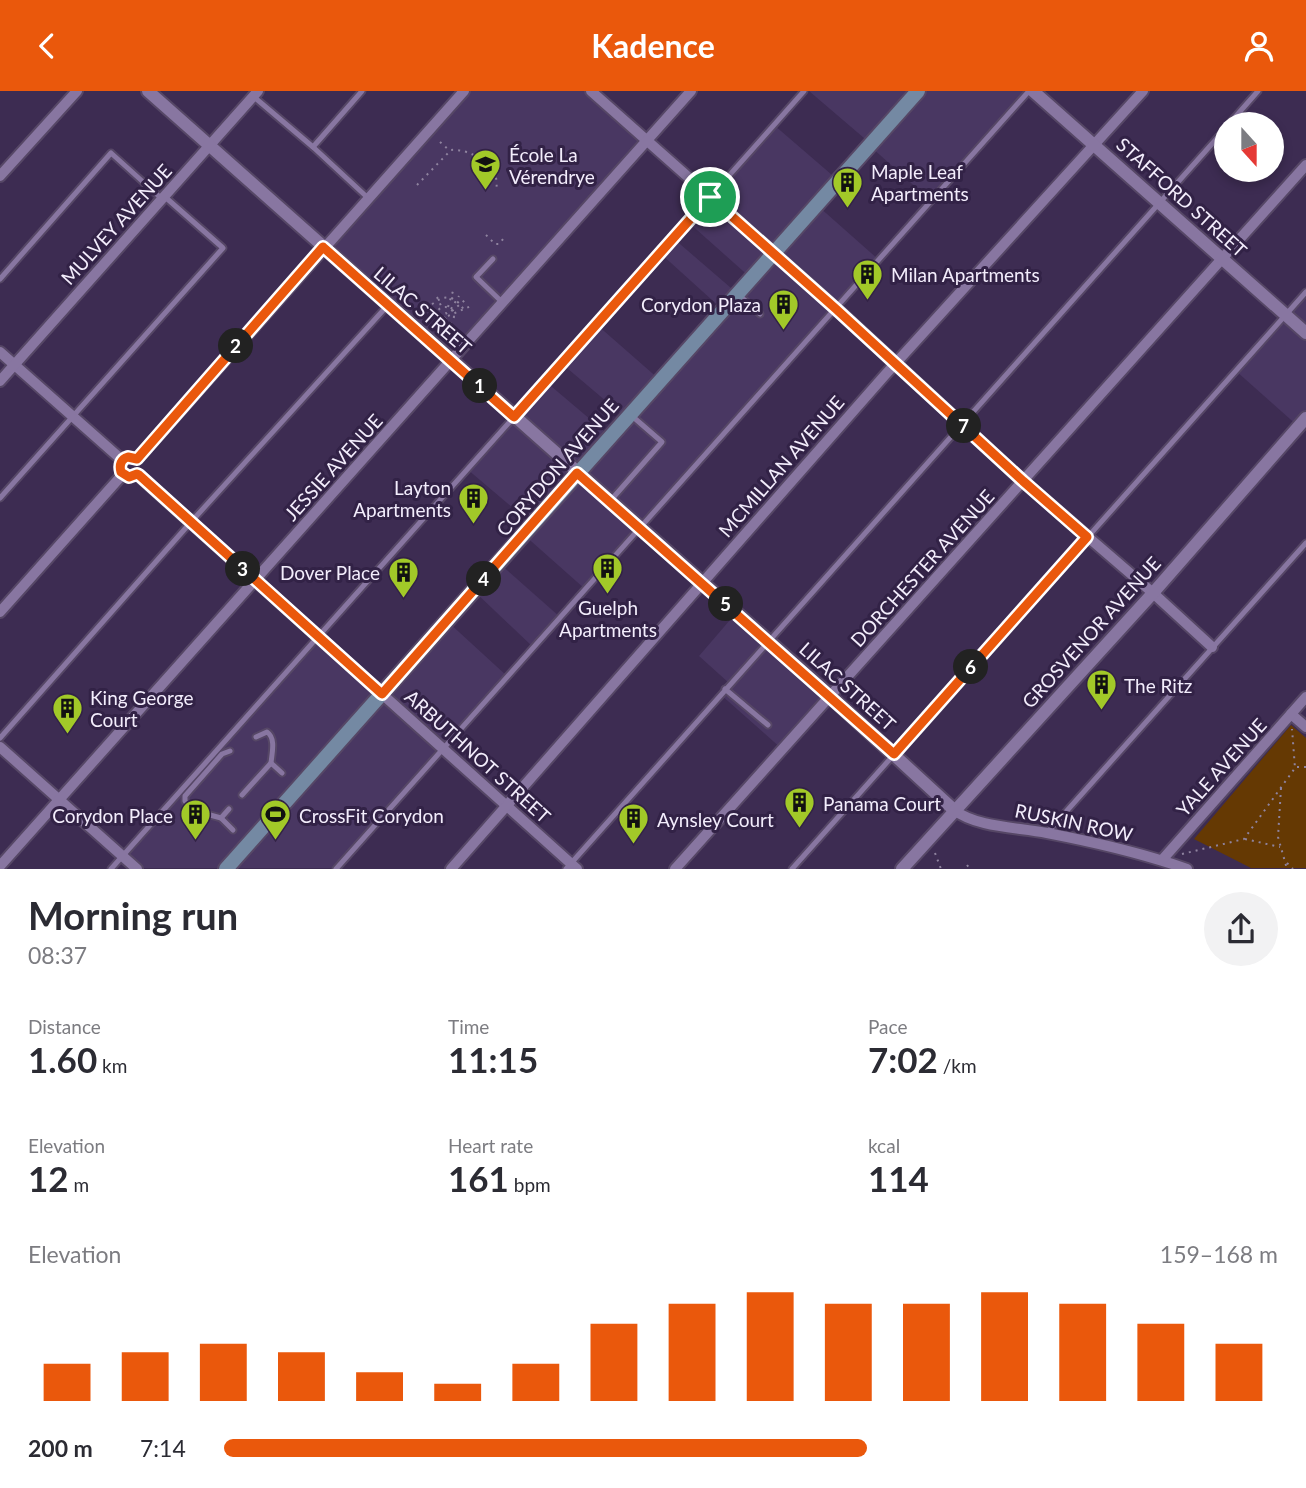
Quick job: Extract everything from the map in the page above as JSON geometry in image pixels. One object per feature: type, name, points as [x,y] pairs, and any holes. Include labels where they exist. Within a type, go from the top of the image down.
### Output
[{"type":"main road","name":"CORYDON AVENUE","points":[[226,869],[577,473],[775,255],[918,91]]},
{"type":"street","points":[[0,176],[77,91]]},
{"type":"street","name":"LILAC STREET","points":[[148,91],[163,96],[209,146],[768,640],[954,810]]},
{"type":"street","points":[[137,459],[464,91]]},
{"type":"street","points":[[591,91],[896,363],[1023,481],[1212,647]]},
{"type":"street","name":"JESSIE AVENUE","points":[[0,866],[691,91]]},
{"type":"street","name":"STAFFORD STREET","points":[[1031,91],[1306,333]]},
{"type":"street","name":"MCMILLAN AVENUE","points":[[451,869],[896,363],[1143,91]]},
{"type":"street","name":"MULVEY AVENUE","points":[[0,381],[256,94]]},
{"type":"street","name":"DORCHESTER AVENUE","points":[[674,869],[1306,165]]},
{"type":"street","points":[[0,352],[122,460]]},
{"type":"street","name":"GROSVENOR AVENUE","points":[[902,869],[1153,593],[1306,418]]},
{"type":"street","points":[[128,457],[137,459],[140,468],[137,474],[129,477],[123,474],[120,466],[122,460],[128,457]]},
{"type":"street","points":[[0,612],[123,474]]},
{"type":"street","name":"ARBUTHNOT STREET","points":[[137,474],[507,806],[571,867]]},
{"type":"street","name":"YALE AVENUE","points":[[1162,860],[1306,697]]},
{"type":"street","points":[[1291,714],[1306,727]]},
{"type":"street","points":[[0,747],[137,869]]},
{"type":"street","name":"RUSKIN ROW","points":[[954,810],[966,819],[1047,833],[1162,860],[1187,869]]},
{"type":"lane","points":[[313,147],[362,91]]},
{"type":"lane","points":[[111,869],[319,639],[804,91]]},
{"type":"lane","points":[[337,869],[1031,91]]},
{"type":"lane","points":[[1239,112],[1258,91]]},
{"type":"lane","points":[[256,94],[368,198]]},
{"type":"lane","points":[[571,867],[768,640],[1214,141]]},
{"type":"lane","points":[[0,279],[111,153],[223,248],[0,498]]},
{"type":"lane","points":[[493,259],[476,277],[503,303]]},
{"type":"lane","points":[[792,869],[1306,292]]},
{"type":"lane","points":[[738,295],[760,314]]},
{"type":"lane","points":[[0,738],[388,305]]},
{"type":"lane","points":[[610,501],[662,442],[630,414]]},
{"type":"lane","points":[[1047,833],[1306,543]]},
{"type":"lane","points":[[725,689],[768,725]]},
{"type":"lane","points":[[242,795],[271,763],[273,738],[267,732],[256,737]]},
{"type":"lane","points":[[230,751],[222,754],[185,796],[185,801],[192,810],[221,818],[233,830]]},
{"type":"lane","points":[[271,763],[282,773]]},
{"type":"lane","points":[[221,818],[229,809]]},
{"type":"path","points":[[440,142],[450,151]]},
{"type":"path","points":[[417,185],[450,151],[463,150],[480,159],[493,171],[496,189]]},
{"type":"path","points":[[486,235],[495,244],[499,244],[504,238]]},
{"type":"path","points":[[445,291],[445,297]]},
{"type":"path","points":[[453,291],[450,309],[454,314]]},
{"type":"path","points":[[450,309],[459,296]]},
{"type":"path","points":[[464,310],[460,304],[456,300],[445,297],[438,298],[423,312],[450,309],[460,304],[465,300]]},
{"type":"path","points":[[438,298],[438,321],[446,325]]},
{"type":"path","points":[[434,302],[439,312]]},
{"type":"path","points":[[430,305],[447,317],[471,306]]},
{"type":"path","points":[[446,325],[451,323],[454,314]]},
{"type":"path","points":[[446,325],[447,317]]},
{"type":"path","points":[[1291,714],[1295,768]]},
{"type":"path","points":[[1244,839],[1295,768],[1300,765],[1306,767]]},
{"type":"path","points":[[1281,787],[1278,837],[1287,869]]},
{"type":"path","points":[[1162,860],[1244,839],[1280,848]]},
{"type":"path","points":[[935,853],[941,869]]},
{"type":"path","points":[[1286,862],[1293,869]]},
{"type":"path","points":[[967,865],[970,869]]},
{"type":"shaded area","name":"École La Vérendrye","points":[[470,91],[585,91],[641,141],[450,351],[331,243]]},
{"type":"shaded area","points":[[809,91],[1029,91],[931,201],[870,146],[871,144]]},
{"type":"shaded area","points":[[774,125],[839,181],[818,206],[879,260],[585,589],[523,534],[532,524],[467,469],[545,381],[610,436],[626,418],[561,363],[596,324],[660,380],[723,310],[660,253],[673,238],[738,294],[752,279],[688,222]]},
{"type":"shaded area","points":[[1306,292],[1306,418],[1299,427],[1236,371]]},
{"type":"shaded area","points":[[499,563],[560,617],[533,647],[474,591]]},
{"type":"shaded area","points":[[736,613],[830,696],[782,749],[720,694],[729,683],[699,656]]},
{"type":"shaded area","points":[[447,621],[507,676],[336,868],[137,868],[123,856],[319,639],[382,695]]},
{"type":"shaded area","points":[[1291,725],[1306,738],[1306,868],[1251,868],[1194,839]]},
{"type":"place","name":"École La Vérendrye","points":[[486,192]]},
{"type":"place","name":"Maple Leaf Apartments","points":[[848,209]]},
{"type":"place","name":"Milan Apartments","points":[[868,301]]},
{"type":"place","name":"Corydon Plaza","points":[[784,331]]},
{"type":"place","name":"Layton Apartments","points":[[474,525]]},
{"type":"place","name":"Guelph Apartments","points":[[608,595]]},
{"type":"place","name":"Dover Place","points":[[403,599]]},
{"type":"place","name":"The Ritz","points":[[1101,712]]},
{"type":"place","name":"King George Court","points":[[67,735]]},
{"type":"place","name":"Panama Court","points":[[800,830]]},
{"type":"place","name":"Corydon Place","points":[[196,842]]},
{"type":"place","name":"CrossFit Corydon","points":[[276,842]]},
{"type":"place","name":"Aynsley Court","points":[[634,846]]},
{"type":"route","points":[[710,197],[1087,537],[894,754],[577,473],[382,694],[139,475],[129,477],[121,472],[122,460],[128,457],[137,459],[323,247],[514,417],[710,197]]}]
